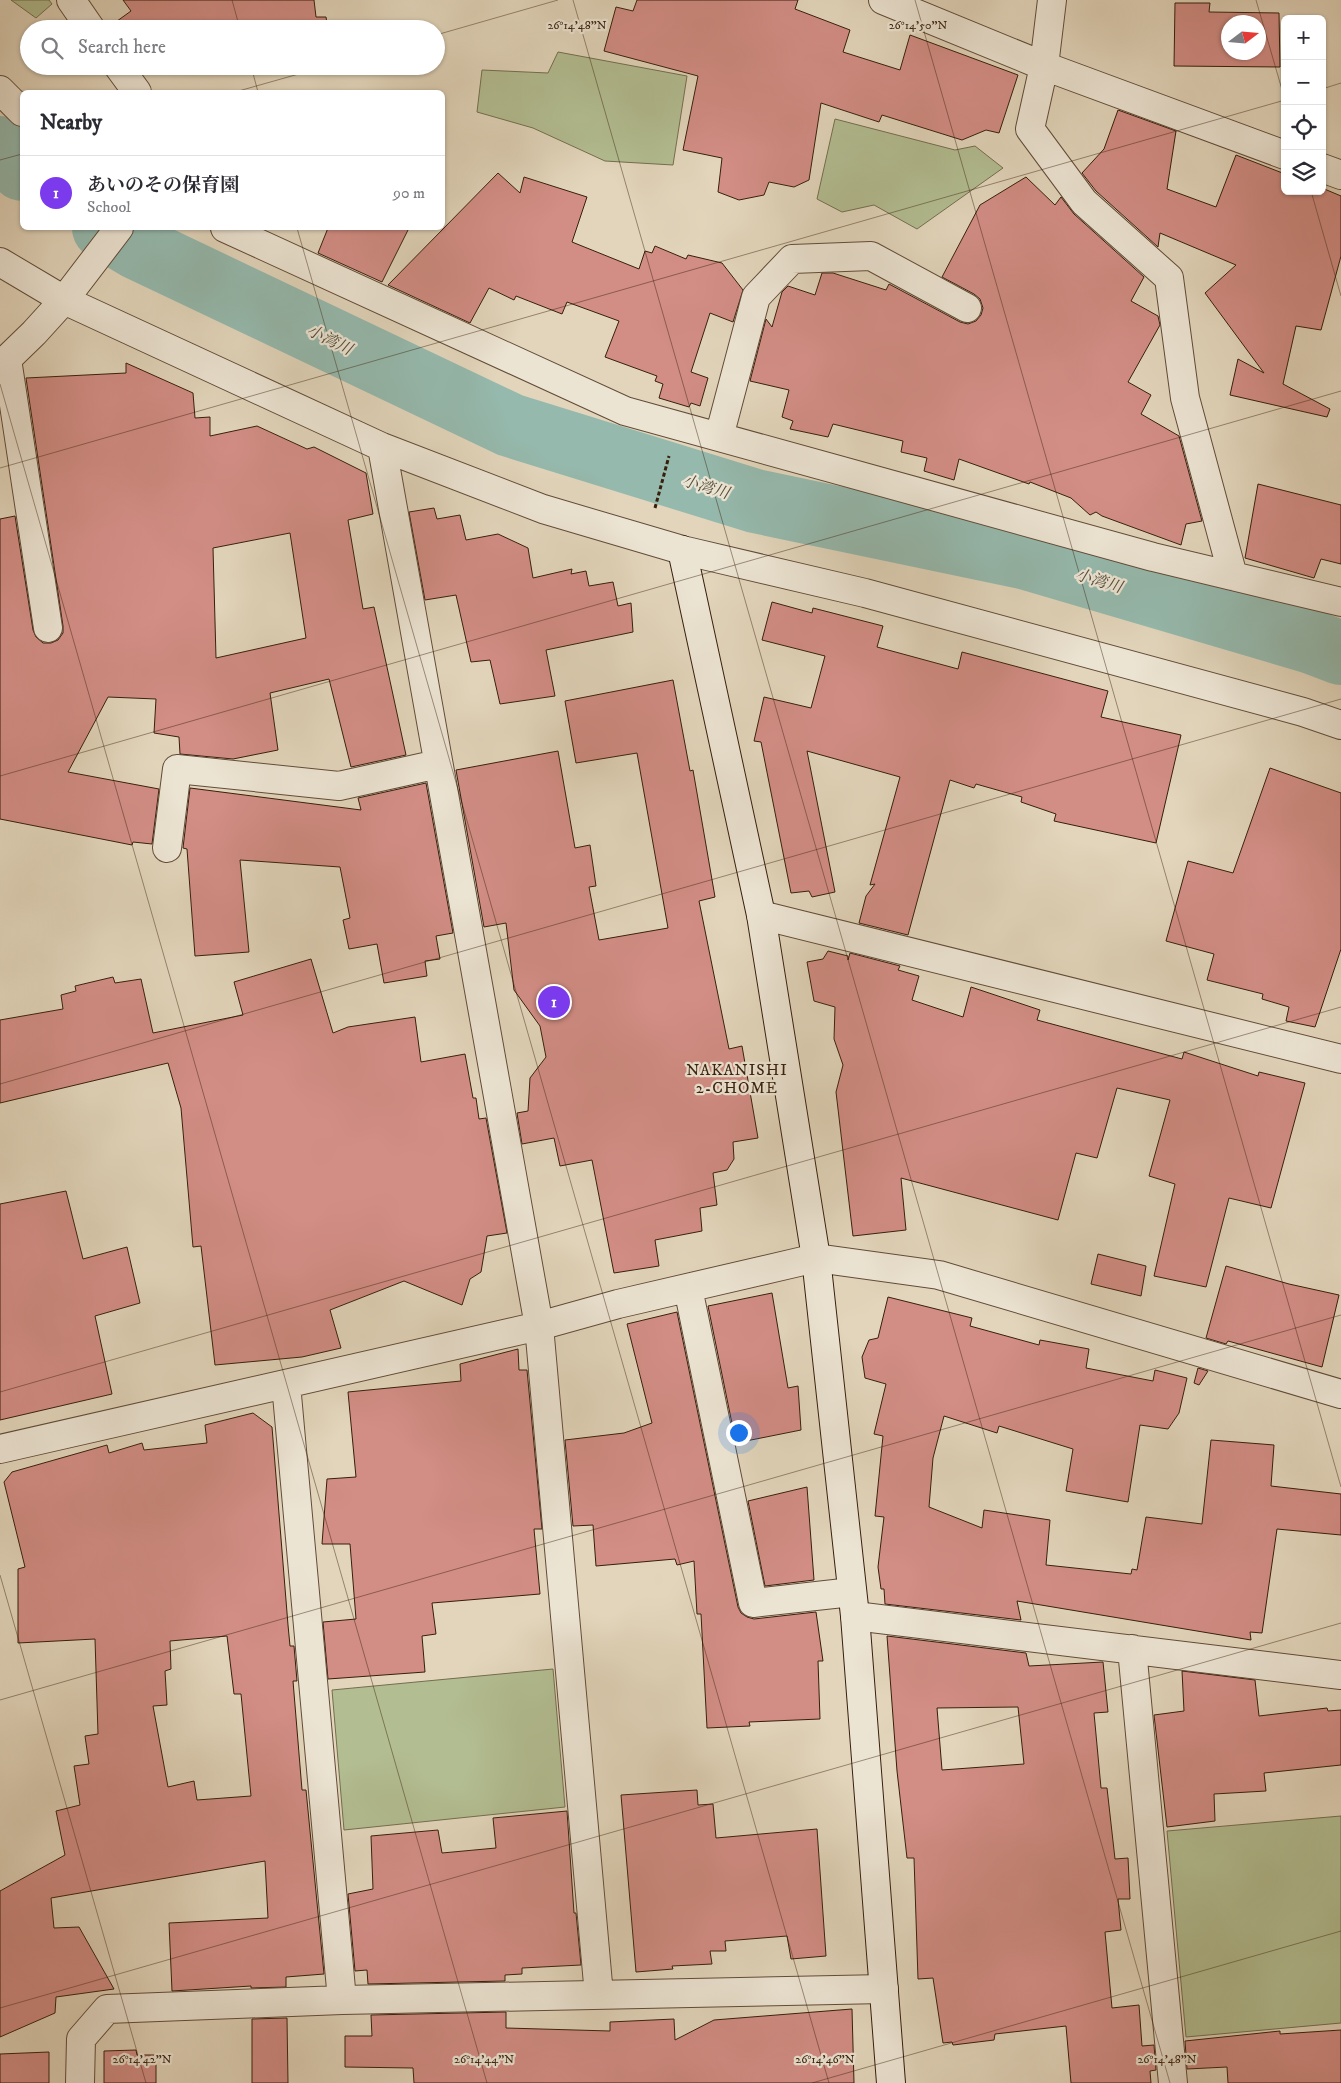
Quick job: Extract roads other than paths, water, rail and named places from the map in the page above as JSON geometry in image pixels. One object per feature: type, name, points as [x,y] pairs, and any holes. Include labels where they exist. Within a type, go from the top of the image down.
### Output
[{"type":"street","points":[[71,0],[85,20]]},
{"type":"street","points":[[1052,0],[1044,66],[1030,129],[1084,202],[1169,278],[1185,398],[1233,576]]},
{"type":"street","points":[[886,1],[1044,66],[1281,153]]},
{"type":"street","points":[[124,75],[135,90]]},
{"type":"street","points":[[0,90],[20,110]]},
{"type":"street","points":[[1326,169],[1341,175]]},
{"type":"street","points":[[48,628],[3,362],[34,334],[64,300],[117,230]]},
{"type":"street","points":[[229,230],[625,411],[1153,557],[1341,602]]},
{"type":"street","points":[[719,437],[756,297],[792,259],[870,256],[966,308]]},
{"type":"street","points":[[0,262],[64,300],[382,447],[543,509],[682,550],[864,593],[1303,712],[1341,725]]},
{"type":"street","points":[[382,447],[539,1326],[599,1995]]},
{"type":"street","points":[[682,550],[761,915],[816,1258],[853,1604],[891,2083]]},
{"type":"street","points":[[167,848],[177,769],[339,786],[438,764]]},
{"type":"street","points":[[761,915],[1341,1058]]},
{"type":"street","points":[[0,1449],[539,1326],[618,1304],[816,1258],[939,1275],[1341,1394]]},
{"type":"street","points":[[688,1288],[753,1602],[853,1604],[1132,1649],[1341,1675]]},
{"type":"street","points":[[286,1384],[342,2000]]},
{"type":"street","points":[[1132,1649],[1173,2083]]},
{"type":"street","points":[[80,2083],[81,2039],[107,2009],[342,2000],[884,1988]]},
{"type":"waterway","name":"小湾川","points":[[0,148],[20,167]]},
{"type":"waterway","name":"小湾川","points":[[107,230],[136,247],[510,425],[755,501],[1027,558],[1312,642],[1341,653]]},
{"type":"place","name":"あいのその保育園","points":[[554,1002]]},
{"type":"district","name":"NAKANISHI 2-CHOME","points":[[737,1078]]}]
